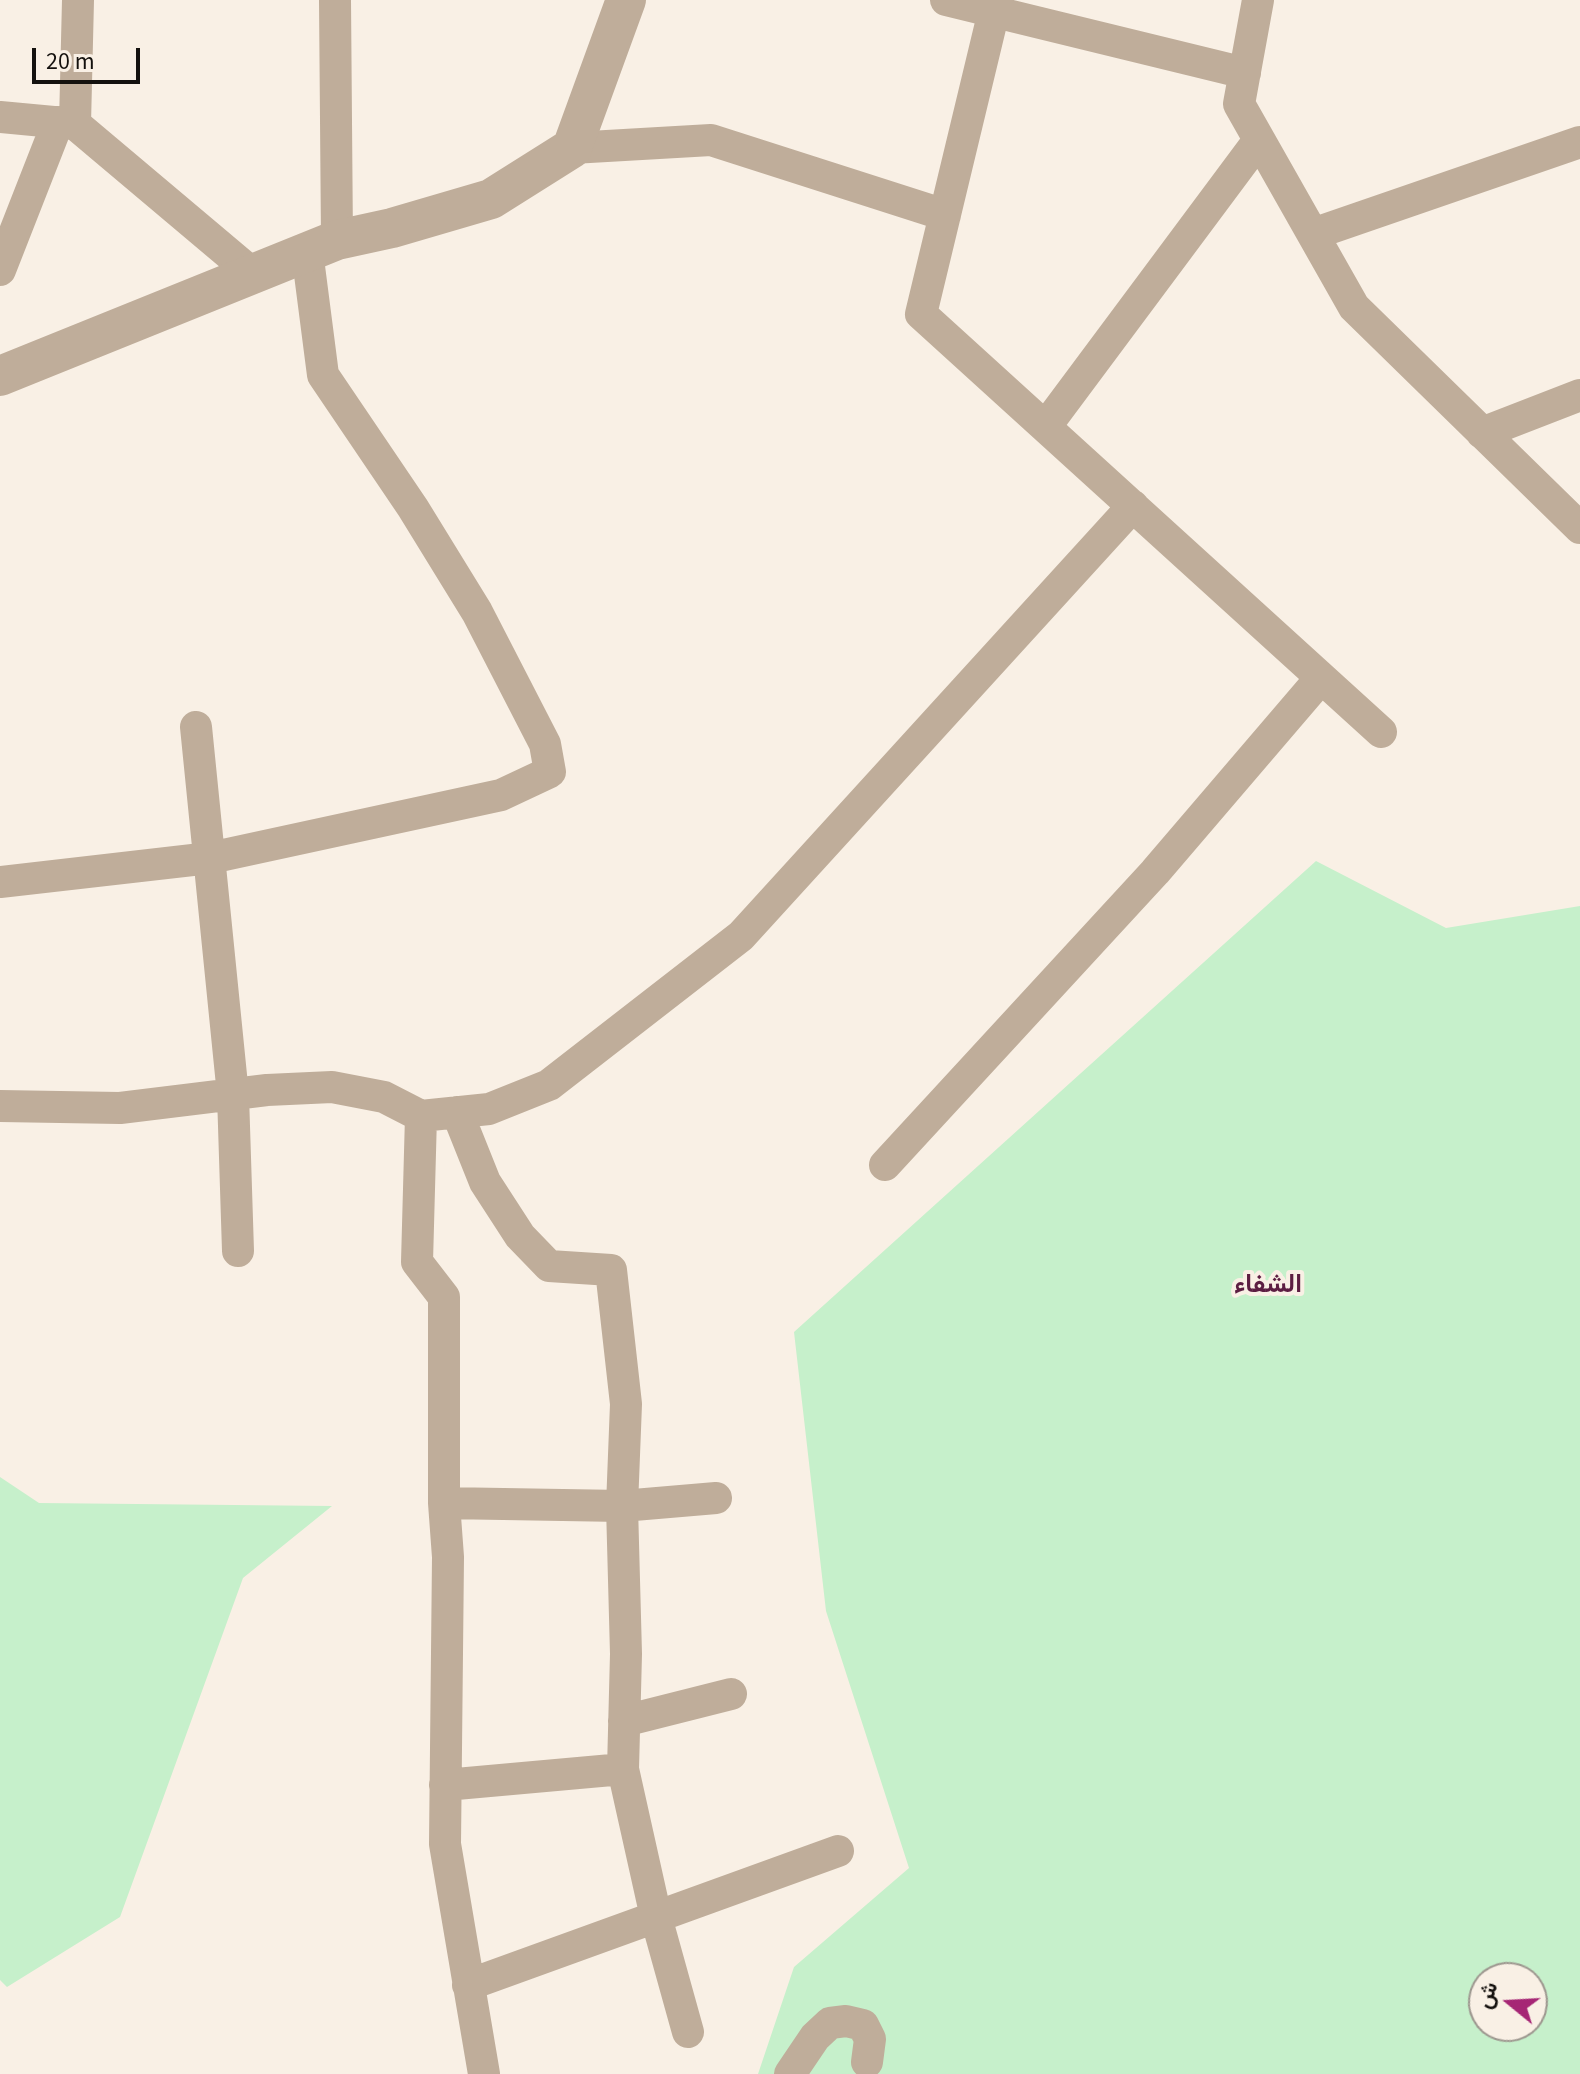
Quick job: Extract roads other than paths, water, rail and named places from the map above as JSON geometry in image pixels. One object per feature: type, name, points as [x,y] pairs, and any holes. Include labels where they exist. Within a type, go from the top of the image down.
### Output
[{"type":"street","points":[[0,270],[67,123],[78,0]]},
{"type":"street","points":[[0,882],[210,858],[501,795],[550,772],[545,744],[477,612],[413,508],[323,375],[322,245],[335,0]]},
{"type":"street","points":[[572,148],[626,0]]},
{"type":"street","points":[[946,0],[1245,73]]},
{"type":"street","points":[[1258,0],[1239,104],[1354,307],[1580,528]]},
{"type":"street","points":[[994,11],[921,314],[1381,732]]},
{"type":"street","points":[[0,117],[67,123],[253,274]]},
{"type":"street","points":[[0,376],[322,245],[491,199],[572,148],[711,140],[945,215]]},
{"type":"street","points":[[1046,426],[1259,140]]},
{"type":"street","points":[[1313,234],[1580,142]]},
{"type":"street","points":[[1482,433],[1580,395]]},
{"type":"street","points":[[0,1106],[120,1108],[267,1090],[332,1087],[384,1097],[421,1116],[489,1109],[549,1085],[741,936],[1133,506]]},
{"type":"street","points":[[885,1165],[1155,872],[1321,678]]},
{"type":"street","points":[[196,727],[233,1095],[238,1251]]},
{"type":"street","points":[[457,1112],[485,1182],[520,1236],[549,1266],[611,1270],[626,1404],[622,1506],[626,1654],[623,1769],[656,1917],[688,2032]]},
{"type":"street","points":[[421,1116],[417,1262],[444,1297],[444,1503],[448,1557],[445,1844],[484,2074]]},
{"type":"street","points":[[444,1503],[622,1506],[716,1498]]},
{"type":"street","points":[[624,1721],[731,1694]]},
{"type":"street","points":[[445,1785],[623,1769]]},
{"type":"street","points":[[468,1985],[838,1851]]},
{"type":"street","points":[[790,2074],[815,2037],[830,2023],[846,2021],[863,2025],[870,2039],[867,2062]]},
{"type":"district","name":"الشفاء","points":[[1268,1286]]}]
